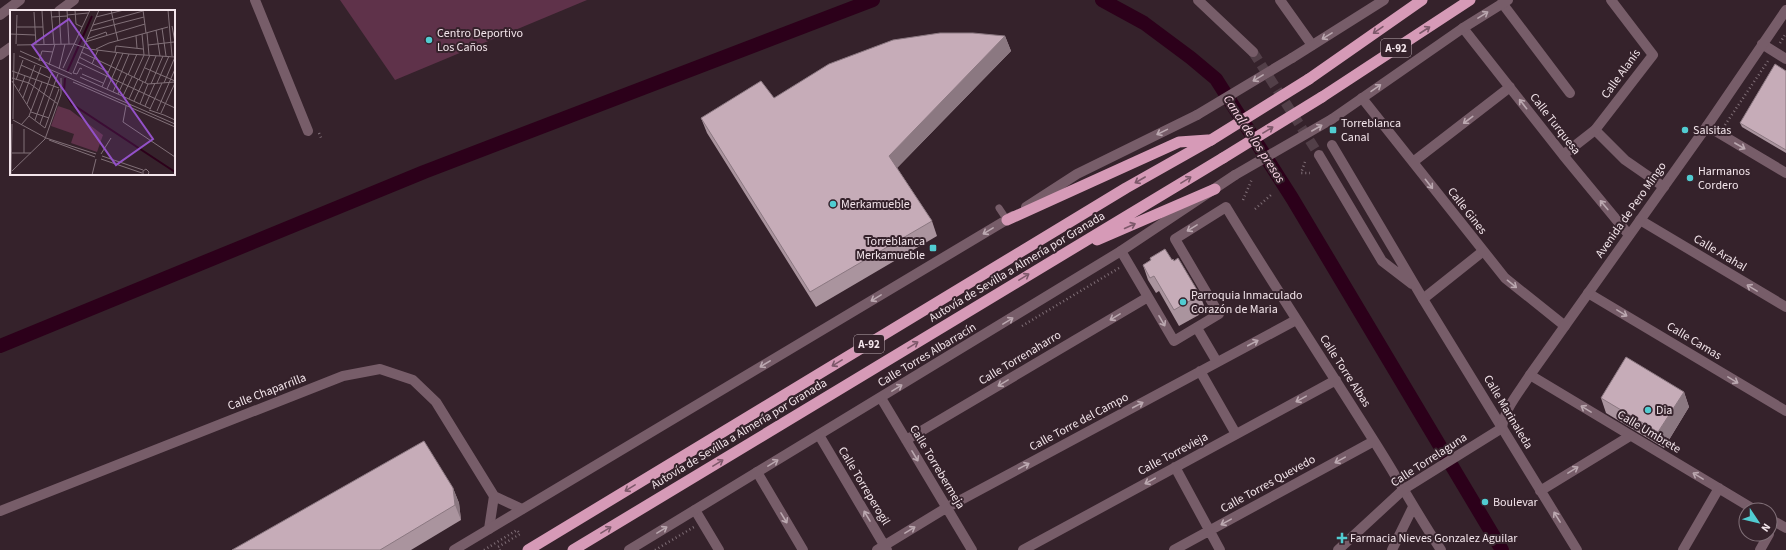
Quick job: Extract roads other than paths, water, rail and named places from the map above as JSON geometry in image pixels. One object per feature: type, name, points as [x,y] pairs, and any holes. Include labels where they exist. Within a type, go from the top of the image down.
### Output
[{"type":"highway","name":"Autovía de Sevilla a Almería por Granada","points":[[528,550],[1126,188],[1211,140],[1309,79],[1422,0]]},
{"type":"highway","name":"Autovía de Sevilla a Almería por Granada","points":[[573,550],[1223,158],[1322,97],[1470,0]]},
{"type":"highway","points":[[1007,220],[1179,142],[1211,140]]},
{"type":"highway","points":[[1056,258],[1215,189]]},
{"type":"street","points":[[0,14],[20,0]]},
{"type":"street","points":[[60,10],[74,0]]},
{"type":"street","points":[[255,0],[308,131]]},
{"type":"street","points":[[1198,0],[1253,52]]},
{"type":"street","points":[[1280,0],[1312,45]]},
{"type":"street","name":"Calle Alanís","points":[[1563,155],[1595,130],[1653,55],[1611,0]]},
{"type":"street","points":[[454,550],[1007,220],[1077,174],[1196,115],[1292,58],[1377,2]]},
{"type":"street","points":[[1505,2],[1570,93]]},
{"type":"street","name":"Calle Torres Albarracín","points":[[632,549],[1121,251],[1235,175],[1332,119],[1463,28],[1505,2]]},
{"type":"street","name":"Avenida de Pero Mingo","points":[[1502,428],[1506,415],[1530,375],[1707,126],[1786,10]]},
{"type":"street","name":"Calle Turquesa","points":[[1463,28],[1563,155],[1629,235]]},
{"type":"street","points":[[1762,44],[1786,59]]},
{"type":"street","points":[[0,55],[10,48]]},
{"type":"street","points":[[1412,162],[1510,87]]},
{"type":"street","name":"Calle Gines","points":[[1362,98],[1482,252],[1505,278],[1565,326]]},
{"type":"street","points":[[1707,126],[1786,173]]},
{"type":"street","points":[[1595,130],[1625,160],[1664,187]]},
{"type":"street","name":"Calle Marinaleda","points":[[1332,145],[1416,288],[1577,550]]},
{"type":"street","name":"Calle Marinaleda","points":[[1319,155],[1382,262],[1416,288]]},
{"type":"street","name":"Calle Torre Albas","points":[[1197,328],[1219,314],[1175,239],[1226,207],[1296,320],[1336,380],[1440,550]]},
{"type":"street","name":"Calle Arahal","points":[[1640,220],[1786,308]]},
{"type":"street","points":[[1121,251],[1174,341],[1197,328],[1217,362]]},
{"type":"street","points":[[1423,299],[1482,252]]},
{"type":"street","name":"Calle Camas","points":[[1588,293],[1786,411]]},
{"type":"street","name":"Calle Torrenaharro","points":[[906,440],[1148,297]]},
{"type":"street","name":"Calle Torre del Campo","points":[[883,548],[946,508],[1296,320]]},
{"type":"street","name":"Calle Chaparrilla","points":[[0,511],[343,376],[380,369],[413,380],[436,402],[494,496]]},
{"type":"street","points":[[1200,372],[1236,434]]},
{"type":"street","name":"Calle Umbrete","points":[[1530,375],[1742,502]]},
{"type":"street","name":"Calle Torrevieja","points":[[1023,550],[1336,380]]},
{"type":"street","name":"Calle Torrebermeja","points":[[881,398],[972,550]]},
{"type":"street","name":"Calle Torrelaguna","points":[[1338,550],[1404,489],[1502,428]]},
{"type":"street","name":"Calle Torreperogil","points":[[819,435],[883,548]]},
{"type":"street","points":[[1540,491],[1630,436]]},
{"type":"street","name":"Calle Torres Quevedo","points":[[1174,550],[1374,441]]},
{"type":"street","points":[[1175,467],[1220,550]]},
{"type":"street","points":[[757,472],[803,550]]},
{"type":"street","points":[[1683,550],[1719,488]]},
{"type":"street","points":[[490,529],[494,496],[522,509]]},
{"type":"street","points":[[1392,550],[1413,507]]},
{"type":"street","points":[[695,510],[719,550]]},
{"type":"lane","points":[[999,208],[1007,220]]},
{"type":"waterway","points":[[0,346],[424,172],[873,0]]},
{"type":"waterway","name":"Canal de los presos","points":[[1102,0],[1144,23],[1191,58],[1216,79],[1292,198],[1502,550]]},
{"type":"tunnel","points":[[1253,52],[1319,155]]},
{"type":"place","name":"Centro Deportivo Los Caños","points":[[429,40]]},
{"type":"place","name":"Torreblanca Canal","points":[[1333,130]]},
{"type":"place","name":"Salsitas","points":[[1685,130]]},
{"type":"place","name":"Harmanos Cordero","points":[[1690,178]]},
{"type":"place","name":"Merkamueble","points":[[833,204]]},
{"type":"place","name":"Torreblanca Merkamueble","points":[[933,248]]},
{"type":"place","name":"Parroquia Inmaculado Corazón de Maria","points":[[1183,302]]},
{"type":"place","name":"Dia","points":[[1648,410]]},
{"type":"place","name":"Boulevar","points":[[1485,502]]},
{"type":"place","name":"Farmacia Nieves Gonzalez Aguilar","points":[[1342,538]]}]
